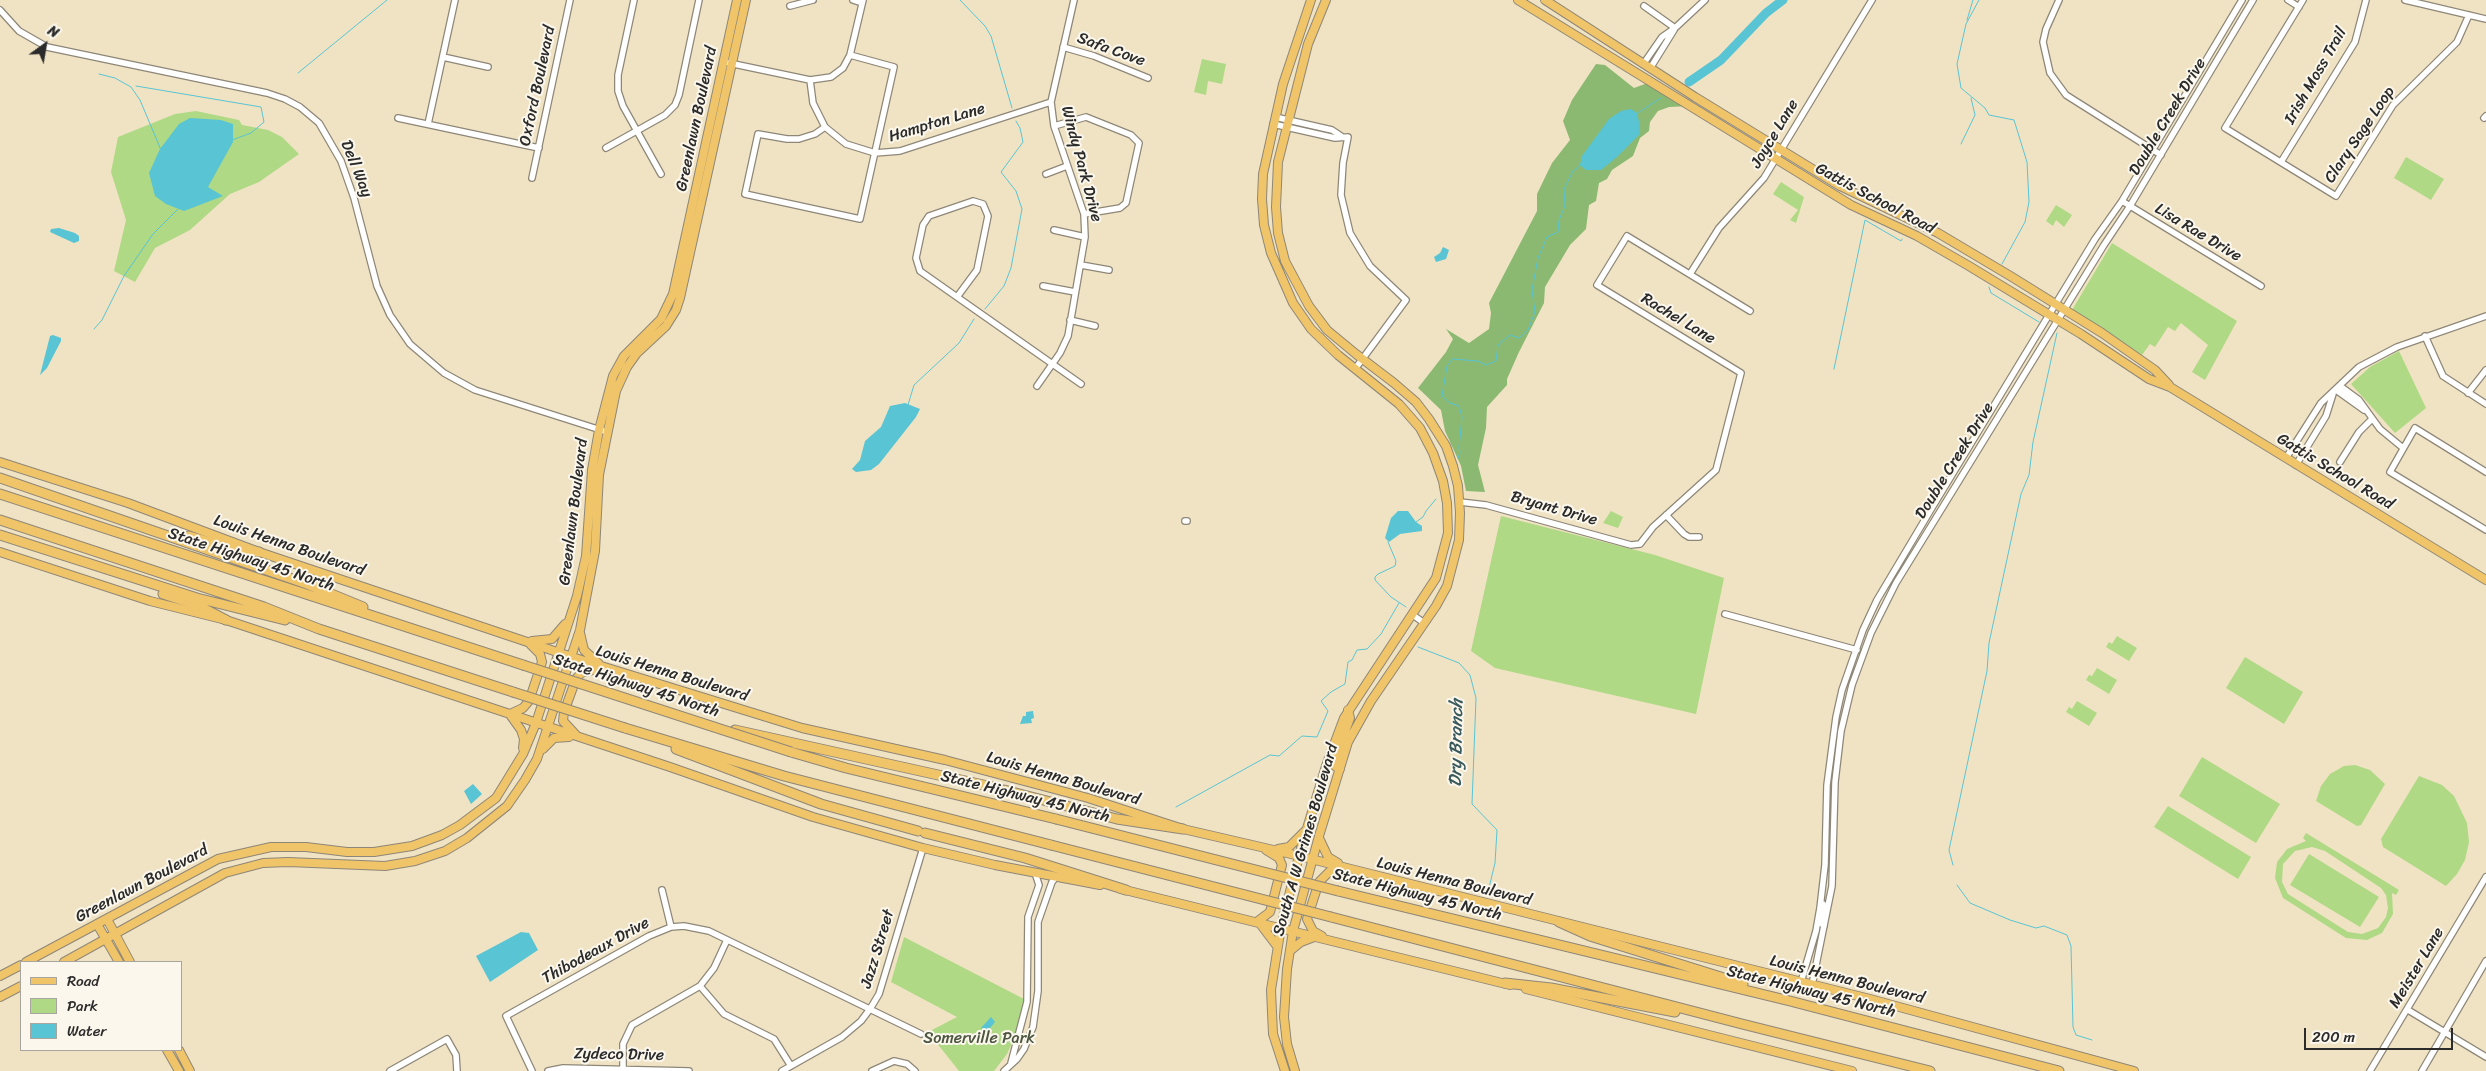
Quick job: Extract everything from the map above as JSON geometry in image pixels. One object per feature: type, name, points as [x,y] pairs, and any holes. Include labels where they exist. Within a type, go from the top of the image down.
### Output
[{"type":"highway","points":[[0,476],[15,478],[117,515],[220,546],[259,552]]},
{"type":"highway","points":[[0,476],[342,597],[392,621]]},
{"type":"highway","name":"State Highway 45 North","points":[[0,494],[688,718],[792,748],[846,768],[1338,891],[1790,1001],[2058,1071]]},
{"type":"highway","points":[[0,520],[264,607],[319,629]]},
{"type":"highway","points":[[0,536],[197,606],[226,620]]},
{"type":"highway","points":[[0,536],[197,598],[319,629],[624,728],[784,776],[1930,1071]]},
{"type":"highway","points":[[624,728],[821,804],[1025,858],[1126,890]]},
{"type":"highway","points":[[792,748],[1001,789],[1116,819],[1183,829]]},
{"type":"highway","points":[[1559,922],[1590,936],[1790,1001]]},
{"type":"highway","points":[[1506,983],[1551,988],[1742,1024]]},
{"type":"main road","name":"Greenlawn Boulevard","points":[[727,63],[737,0]]},
{"type":"main road","name":"Greenlawn Boulevard","points":[[66,961],[225,873],[262,863],[288,862],[384,866],[415,861],[444,851],[467,838],[506,806],[525,780],[537,759],[580,630],[592,574],[603,431],[613,376],[633,346],[661,319],[673,294],[727,63],[746,0]]},
{"type":"main road","name":"South A W Grimes Boulevard","points":[[1286,1071],[1273,1034],[1270,1004],[1272,978],[1281,926],[1306,830],[1326,766],[1348,710],[1436,578],[1443,558],[1448,533],[1448,503],[1438,464],[1420,428],[1399,404],[1338,355],[1308,324],[1293,303],[1271,254],[1264,225],[1263,174],[1283,84],[1311,0]]},
{"type":"main road","name":"South A W Grimes Boulevard","points":[[1295,1071],[1287,1044],[1284,1018],[1290,951],[1293,931],[1318,836],[1348,742],[1371,701],[1447,586],[1454,566],[1459,540],[1460,502],[1458,486],[1446,446],[1416,402],[1362,359],[1323,324],[1297,286],[1285,261],[1278,233],[1276,207],[1278,162],[1308,44],[1326,0]]},
{"type":"main road","name":"Gattis School Road","points":[[1518,0],[1851,205],[1917,236],[2050,315],[2149,379],[2170,387],[2486,580]]},
{"type":"main road","name":"Gattis School Road","points":[[1545,0],[1695,97],[1840,186],[1938,233],[2056,305],[2155,370],[2170,387]]},
{"type":"main road","points":[[1596,48],[1605,49],[1640,70],[1647,65]]},
{"type":"main road","name":"Greenlawn Boulevard","points":[[28,961],[218,859],[271,847],[380,852],[412,846],[442,835],[460,825],[496,798],[523,754],[536,723],[580,584],[586,556],[592,470],[603,431]]},
{"type":"main road","name":"Louis Henna Boulevard","points":[[0,462],[128,504],[259,552],[559,653],[802,728],[939,759],[1088,798],[1183,829],[1312,859],[1801,982],[1984,1029],[2134,1071]]},
{"type":"main road","points":[[0,552],[150,601],[226,620],[670,767],[780,807],[923,848],[1035,873],[1126,890],[1281,926],[1315,937],[1506,983],[1852,1071]]},
{"type":"main road","points":[[586,556],[592,564],[592,574]]},
{"type":"main road","points":[[526,641],[552,639],[559,633],[571,613]]},
{"type":"main road","points":[[580,630],[584,650],[603,667]]},
{"type":"main road","points":[[510,714],[523,708],[529,702],[542,662],[540,654],[526,641]]},
{"type":"main road","points":[[578,737],[564,721],[570,695],[576,679],[581,673],[603,667]]},
{"type":"main road","points":[[1340,769],[1335,766],[1334,761],[1350,718],[1348,710]]},
{"type":"main road","points":[[510,714],[521,730],[524,739],[523,754]]},
{"type":"main road","points":[[537,759],[547,742],[554,738],[578,737]]},
{"type":"main road","points":[[1274,850],[1289,847],[1306,830]]},
{"type":"main road","points":[[1318,836],[1328,857],[1346,869]]},
{"type":"main road","points":[[1258,921],[1270,912],[1282,865],[1279,858],[1260,847]]},
{"type":"main road","points":[[327,849],[327,864]]},
{"type":"main road","points":[[1328,940],[1313,931],[1307,919],[1320,882],[1324,876],[1330,871],[1346,869]]},
{"type":"main road","points":[[106,919],[129,961]]},
{"type":"main road","points":[[1258,921],[1277,946]]},
{"type":"main road","points":[[97,924],[118,961]]},
{"type":"main road","points":[[1290,951],[1301,942],[1315,937]]},
{"type":"main road","points":[[0,976],[20,966]]},
{"type":"main road","points":[[1272,978],[1276,985],[1275,1006],[1284,1018]]},
{"type":"main road","points":[[0,998],[20,987]]},
{"type":"main road","points":[[168,1051],[178,1071]]},
{"type":"main road","points":[[180,1051],[190,1071]]},
{"type":"street","points":[[428,124],[455,0]]},
{"type":"street","name":"Oxford Boulevard","points":[[532,178],[570,0]]},
{"type":"street","points":[[634,0],[617,83],[621,103],[661,174]]},
{"type":"street","points":[[606,148],[665,115],[676,102],[700,0]]},
{"type":"street","points":[[790,6],[813,0]]},
{"type":"street","points":[[727,63],[810,80],[831,76],[842,68],[850,56],[862,2],[853,0]]},
{"type":"street","name":"Windy Park Drive","points":[[1037,386],[1067,340],[1086,237],[1084,214],[1054,126],[1051,102],[1074,0]]},
{"type":"street","points":[[1647,65],[1675,28],[1705,0]]},
{"type":"street","name":"Joyce Lane","points":[[1690,274],[1719,228],[1756,189],[1872,0]]},
{"type":"street","points":[[2059,0],[2046,29],[2043,42],[2050,73],[2066,95],[2161,154]]},
{"type":"street","name":"Double Creek Drive","points":[[1801,982],[1816,931],[1824,874],[1826,784],[1830,749],[1842,690],[1855,650],[1877,600],[2096,239],[2122,201],[2242,0]]},
{"type":"street","name":"Double Creek Drive","points":[[1812,985],[1832,886],[1836,782],[1841,732],[1863,652],[1893,587],[2130,206],[2253,0]]},
{"type":"street","points":[[2288,0],[2299,7]]},
{"type":"street","name":"Clary Sage Loop","points":[[2303,0],[2225,128],[2336,196],[2393,105],[2457,42],[2469,15]]},
{"type":"street","name":"Irish Moss Trail","points":[[2281,162],[2355,42],[2366,0]]},
{"type":"street","points":[[2404,0],[2486,19]]},
{"type":"street","points":[[1644,6],[1675,28]]},
{"type":"street","name":"Dell Way","points":[[0,10],[19,31],[47,47],[276,95],[309,113],[326,133],[341,161],[354,198],[377,286],[390,315],[410,344],[444,373],[475,390],[603,431]]},
{"type":"street","name":"Safa Cove","points":[[1063,47],[1094,56],[1148,78]]},
{"type":"street","points":[[825,127],[815,134],[799,139],[758,134],[745,194],[860,219],[894,67],[850,56]]},
{"type":"street","points":[[442,57],[488,67]]},
{"type":"street","name":"Hampton Lane","points":[[810,80],[813,103],[825,127],[846,144],[876,154],[900,151],[1051,102]]},
{"type":"street","points":[[1054,126],[1086,117],[1131,135],[1139,143],[1126,203],[1120,208],[1084,214]]},
{"type":"street","points":[[398,118],[539,148]]},
{"type":"street","points":[[1274,121],[1335,138],[1341,136],[1348,137],[1342,163],[1341,195],[1350,233],[1370,266],[1406,300],[1355,369]]},
{"type":"street","points":[[1046,174],[1067,166]]},
{"type":"street","points":[[957,297],[980,261],[988,216],[981,202],[973,201],[933,214],[923,225],[916,258],[918,268],[957,297],[1081,384]]},
{"type":"street","name":"Lisa Rae Drive","points":[[2122,201],[2261,286]]},
{"type":"street","points":[[1054,230],[1086,237]]},
{"type":"street","name":"Rachel Lane","points":[[1640,544],[1648,532],[1716,470],[1741,374],[1596,285],[1628,236],[1750,311]]},
{"type":"street","points":[[1081,265],[1109,270]]},
{"type":"street","points":[[1043,286],[1075,292]]},
{"type":"street","points":[[2286,458],[2319,406],[2359,367],[2397,347],[2486,316]]},
{"type":"street","points":[[1070,320],[1095,326]]},
{"type":"street","points":[[2425,336],[2443,376],[2486,404]]},
{"type":"street","points":[[2468,392],[2486,370]]},
{"type":"street","points":[[2336,390],[2359,400],[2367,413],[2389,438],[2403,448]]},
{"type":"street","points":[[2296,465],[2326,416],[2336,390]]},
{"type":"street","points":[[2340,462],[2359,432],[2372,419]]},
{"type":"street","points":[[2486,472],[2415,428],[2390,472],[2486,530]]},
{"type":"street","name":"Bryant Drive","points":[[1460,502],[1486,505],[1631,545],[1640,544]]},
{"type":"street","points":[[1666,516],[1684,534],[1689,537],[1699,537]]},
{"type":"street","points":[[1725,614],[1863,652]]},
{"type":"street","points":[[1413,615],[1424,623]]},
{"type":"street","name":"Jazz Street","points":[[782,1071],[842,1037],[870,1009],[879,994],[923,848]]},
{"type":"street","points":[[1011,1063],[1011,1056],[1024,1022],[1029,972],[1028,917],[1039,885],[1035,873]]},
{"type":"street","points":[[1824,874],[1821,924],[1824,927]]},
{"type":"street","points":[[1004,1071],[1011,1063],[1017,1060],[1033,1027],[1037,1007],[1038,922],[1052,882],[1056,877]]},
{"type":"street","name":"Meister Lane","points":[[2370,1071],[2486,877]]},
{"type":"street","points":[[662,890],[671,927]]},
{"type":"street","name":"Thibodeaux Drive","points":[[532,1071],[506,1016],[649,936],[671,927],[702,928],[921,1034]]},
{"type":"street","points":[[623,1069],[623,1044],[632,1025],[700,986],[714,968],[727,940]]},
{"type":"street","points":[[2422,1071],[2486,961]]},
{"type":"street","points":[[1029,972],[1038,971]]},
{"type":"street","points":[[700,986],[724,1014],[774,1039],[791,1066]]},
{"type":"street","points":[[2408,1010],[2486,1057]]},
{"type":"street","points":[[390,1071],[447,1038],[456,1055],[457,1071]]},
{"type":"street","points":[[872,1071],[894,1061],[907,1064],[915,1071]]},
{"type":"street","name":"Zydeco Drive","points":[[548,1071],[563,1068],[689,1071]]},
{"type":"green space","points":[[1202,59],[1226,64],[1222,84],[1208,81],[1206,95],[1194,92]]},
{"type":"green space","points":[[1596,64],[1605,65],[1634,88],[1645,84],[1657,84],[1690,106],[1669,107],[1658,111],[1650,122],[1649,131],[1640,138],[1633,156],[1612,170],[1607,179],[1599,183],[1596,201],[1589,205],[1586,229],[1570,245],[1545,287],[1544,303],[1519,352],[1507,379],[1507,385],[1487,407],[1486,428],[1478,465],[1485,492],[1466,491],[1461,466],[1445,431],[1441,410],[1418,388],[1446,352],[1453,339],[1446,329],[1469,343],[1489,329],[1491,313],[1489,303],[1537,211],[1537,194],[1552,163],[1570,140],[1563,121],[1572,100]]},
{"type":"green space","points":[[196,111],[239,120],[242,125],[268,130],[282,137],[299,154],[259,182],[230,194],[190,230],[155,248],[135,282],[114,271],[126,220],[111,172],[118,137],[175,114]]},
{"type":"green space","points":[[2406,157],[2444,179],[2431,200],[2394,178]]},
{"type":"green space","points":[[1781,182],[1804,197],[1796,223],[1790,220],[1798,210],[1773,194]]},
{"type":"green space","points":[[2056,205],[2072,215],[2064,227],[2056,220],[2053,226],[2046,221]]},
{"type":"green space","points":[[2112,243],[2237,321],[2205,380],[2192,372],[2208,345],[2181,323],[2175,331],[2168,327],[2155,347],[2150,344],[2142,355],[2072,310]]},
{"type":"green space","points":[[2399,351],[2426,408],[2395,433],[2351,384],[2370,367]]},
{"type":"green space","points":[[1611,511],[1623,517],[1618,528],[1603,523]]},
{"type":"green space","points":[[1501,516],[1655,555],[1724,578],[1696,714],[1495,668],[1471,651]]},
{"type":"green space","points":[[2117,636],[2137,648],[2129,661],[2106,647],[2109,642],[2112,644]]},
{"type":"green space","points":[[2245,657],[2303,692],[2284,724],[2226,688]]},
{"type":"green space","points":[[2097,668],[2117,680],[2109,694],[2086,680],[2089,675],[2092,676]]},
{"type":"green space","points":[[2077,701],[2097,713],[2089,726],[2066,712],[2069,707],[2072,709]]},
{"type":"green space","points":[[2202,757],[2280,804],[2256,843],[2179,796]]},
{"type":"green space","points":[[2355,765],[2370,770],[2385,784],[2361,825],[2357,826],[2316,801],[2321,786],[2330,774],[2344,766]]},
{"type":"green space","points":[[2419,776],[2442,785],[2454,796],[2467,823],[2469,842],[2465,860],[2457,874],[2446,886],[2383,847],[2381,839]]},
{"type":"green space","points":[[2168,806],[2251,857],[2238,879],[2154,827]]},
{"type":"green space","points":[[2306,833],[2399,890],[2396,895],[2392,893],[2393,914],[2382,933],[2367,940],[2346,938],[2283,898],[2275,878],[2277,862],[2287,849],[2306,841],[2303,838]],"holes":[[[2312,847],[2325,851],[2381,888],[2386,895],[2388,908],[2386,917],[2378,928],[2362,934],[2348,932],[2288,894],[2282,882],[2283,864],[2295,851]]]},
{"type":"green space","points":[[2309,854],[2379,897],[2360,927],[2290,885]]},
{"type":"green space","name":"Somerville Park","points":[[904,937],[1024,999],[1017,1032],[1007,1054],[994,1071],[959,1071],[928,1032],[957,1017],[891,982]]},
{"type":"water","points":[[1631,109],[1637,113],[1640,126],[1639,135],[1601,170],[1586,170],[1580,165],[1582,156],[1609,119],[1621,111]]},
{"type":"water","points":[[190,118],[221,120],[233,124],[233,142],[208,187],[223,196],[184,211],[166,204],[155,196],[149,173],[160,149],[179,124]]},
{"type":"water","points":[[59,228],[75,233],[79,236],[79,241],[74,243],[50,232],[51,229]]},
{"type":"water","points":[[1443,247],[1449,250],[1446,259],[1436,262],[1434,257],[1440,253]]},
{"type":"water","points":[[53,335],[61,338],[61,341],[47,368],[40,375],[50,336]]},
{"type":"water","points":[[905,403],[920,409],[916,417],[879,464],[871,470],[856,472],[852,469],[860,460],[865,441],[881,427],[890,406]]},
{"type":"water","points":[[1398,511],[1408,511],[1416,522],[1422,526],[1422,531],[1400,534],[1389,542],[1385,538],[1391,518]]},
{"type":"water","points":[[1033,711],[1034,718],[1031,719],[1032,723],[1020,724],[1023,716],[1026,716],[1026,712]]},
{"type":"water","points":[[473,784],[482,794],[471,804],[464,791]]},
{"type":"water","points":[[521,932],[529,933],[538,950],[490,982],[476,956]]},
{"type":"water","points":[[991,1017],[995,1022],[985,1034],[981,1031],[981,1028]]},
{"type":"waterway","points":[[298,73],[387,0]]},
{"type":"waterway","points":[[960,0],[985,26],[991,36],[1012,108]]},
{"type":"waterway","name":"Dry Branch","points":[[1689,82],[1721,60],[1766,13],[1783,0]]},
{"type":"waterway","points":[[1967,20],[1973,0]]},
{"type":"waterway","points":[[1979,0],[1966,24],[1957,64],[1961,88],[1985,108],[1989,115],[2014,120],[2027,162],[2029,202],[2025,222],[2002,264]]},
{"type":"waterway","points":[[99,74],[115,78],[131,87],[140,100],[161,150]]},
{"type":"waterway","points":[[136,86],[261,107],[264,122],[251,133],[232,140]]},
{"type":"waterway","name":"Dry Branch","points":[[1636,114],[1661,98]]},
{"type":"waterway","points":[[1961,144],[1975,115],[1971,98]]},
{"type":"waterway","points":[[985,309],[1004,286],[1011,268],[1022,209],[1016,191],[1001,172],[1023,142],[1020,128],[1016,121]]},
{"type":"waterway","name":"Dry Branch","points":[[1458,458],[1460,453],[1462,417],[1459,406],[1450,403],[1442,396],[1447,366],[1452,359],[1478,361],[1486,365],[1496,361],[1498,345],[1510,335],[1519,338],[1528,330],[1535,312],[1532,290],[1538,258],[1547,237],[1558,232],[1559,220],[1565,206],[1564,189],[1573,171],[1581,165]]},
{"type":"waterway","points":[[94,329],[102,320],[124,276],[153,234],[179,208]]},
{"type":"waterway","points":[[1834,369],[1865,220],[1901,241],[1902,239]]},
{"type":"waterway","points":[[1989,287],[1991,293],[2039,322]]},
{"type":"waterway","points":[[908,405],[914,385],[959,343],[974,319]]},
{"type":"waterway","points":[[1953,865],[1949,850],[1987,671],[1989,643],[2021,494],[2029,475],[2033,442],[2057,333]]},
{"type":"waterway","name":"Dry Branch","points":[[1416,522],[1423,517],[1436,499]]},
{"type":"waterway","name":"Dry Branch","points":[[1388,542],[1396,561],[1395,566],[1378,574],[1375,580],[1391,597],[1406,607]]},
{"type":"waterway","points":[[1176,807],[1270,755],[1279,756],[1302,736],[1317,737],[1328,711],[1321,701],[1331,692],[1345,684],[1348,662],[1352,660],[1357,650],[1367,649],[1381,634],[1399,603]]},
{"type":"waterway","name":"Dry Branch","points":[[1418,647],[1459,663],[1470,675],[1476,698],[1472,804],[1497,830],[1495,863],[1488,892]]},
{"type":"waterway","points":[[1957,885],[1970,903],[2010,920],[2036,928],[2044,926],[2067,935],[2071,946],[2073,1027],[2076,1035],[2092,1040]]}]
